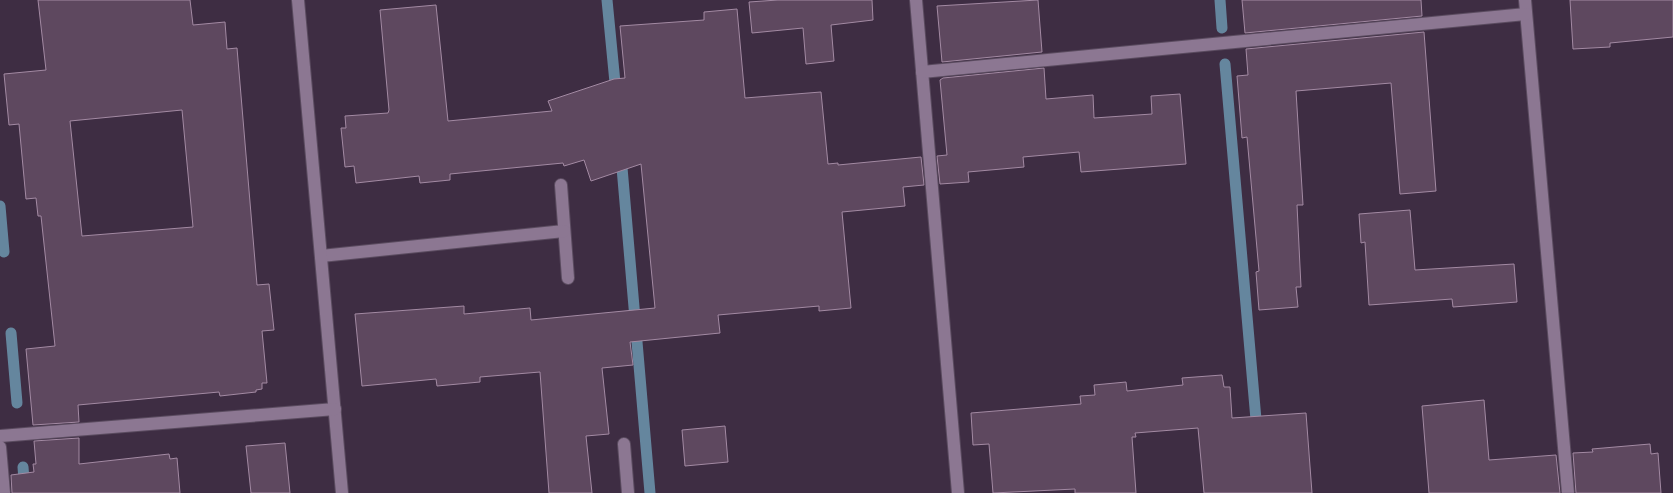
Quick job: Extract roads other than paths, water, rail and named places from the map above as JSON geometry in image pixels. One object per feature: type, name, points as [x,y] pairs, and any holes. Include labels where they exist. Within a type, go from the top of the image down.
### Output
[{"type":"street","points":[[298,0],[342,493]]},
{"type":"street","points":[[916,0],[958,493]]},
{"type":"street","points":[[1525,0],[1568,493]]},
{"type":"street","points":[[922,72],[1526,14]]},
{"type":"street","points":[[561,185],[568,278]]},
{"type":"street","points":[[321,256],[564,231]]},
{"type":"street","points":[[0,436],[335,410]]},
{"type":"street","points":[[624,444],[628,493]]},
{"type":"street","points":[[0,447],[4,493]]},
{"type":"waterway","points":[[607,0],[616,93]]},
{"type":"waterway","points":[[1220,0],[1222,28]]},
{"type":"waterway","points":[[1225,64],[1257,431]]},
{"type":"waterway","points":[[621,156],[650,493]]},
{"type":"waterway","points":[[0,206],[4,252]]},
{"type":"waterway","points":[[11,333],[17,403]]},
{"type":"waterway","points":[[23,467],[25,493]]}]
